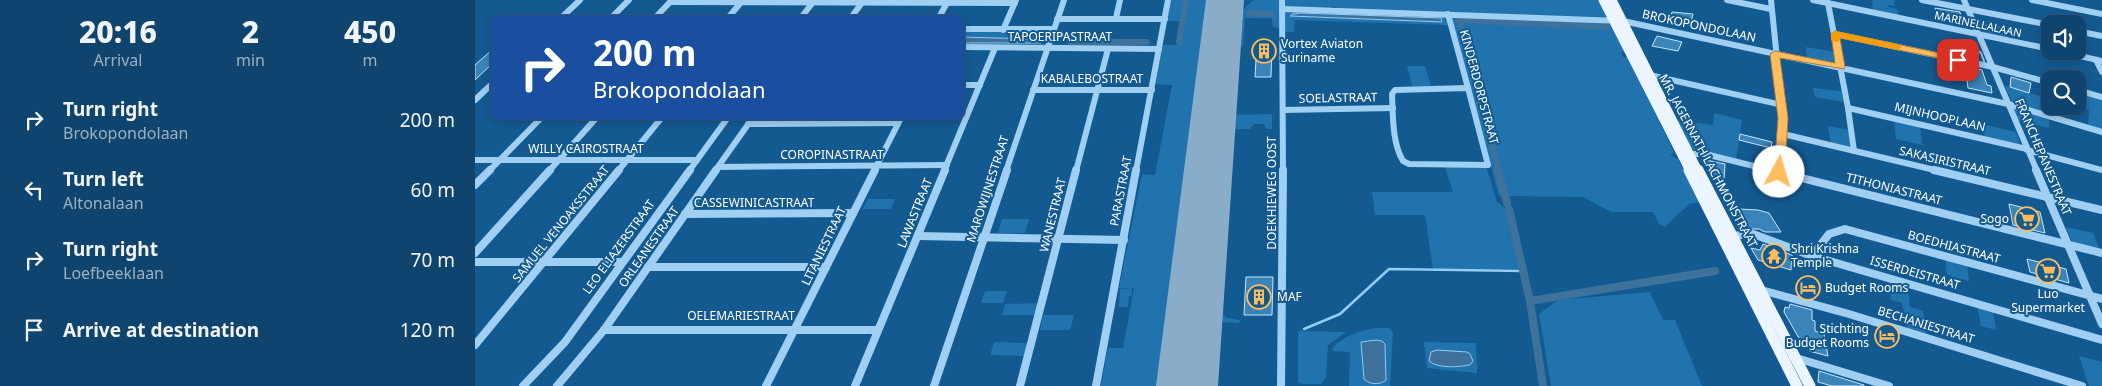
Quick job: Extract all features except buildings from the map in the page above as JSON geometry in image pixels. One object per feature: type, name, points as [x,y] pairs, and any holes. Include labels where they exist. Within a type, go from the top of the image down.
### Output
[{"type":"main road","name":"MR. JAGERNATH LACHMONSTRAAT","points":[[1603,0],[1618,21],[1685,154],[1722,236],[1797,386]]},
{"type":"main road","name":"MR. JAGERNATH LACHMONSTRAAT","points":[[1612,0],[1618,21]]},
{"type":"main road","name":"MR. JAGERNATH LACHMONSTRAAT","points":[[1685,154],[1733,236],[1810,386]]},
{"type":"street","points":[[564,15],[580,0]]},
{"type":"street","points":[[614,15],[629,0]]},
{"type":"street","name":"MAROWIJNESTRAAT","points":[[934,386],[1064,0]]},
{"type":"street","points":[[1116,18],[1120,0]]},
{"type":"street","name":"PARASTRAAT","points":[[1096,386],[1168,0]]},
{"type":"street","points":[[1727,0],[1771,9]]},
{"type":"street","points":[[1771,0],[1775,54],[1782,105],[1783,134],[1779,172]]},
{"type":"street","name":"MARINELLALAAN","points":[[1813,0],[2041,47]]},
{"type":"street","points":[[1922,0],[2041,23]]},
{"type":"street","name":"FRANCHEPANESTRAAT","points":[[1964,0],[2102,324]]},
{"type":"street","points":[[2032,0],[2102,14]]},
{"type":"street","points":[[659,15],[671,1],[1015,1],[1003,30]]},
{"type":"street","points":[[730,15],[742,1]]},
{"type":"street","points":[[803,15],[814,1]]},
{"type":"street","points":[[853,15],[864,1]]},
{"type":"street","points":[[940,15],[947,2]]},
{"type":"street","points":[[1828,3],[1841,67],[1854,151]]},
{"type":"street","name":"BROKOPONDOLAAN","points":[[1282,4],[1448,14],[1618,21],[2008,104],[2102,132]]},
{"type":"street","name":"DOEKHIEWEG OOST","points":[[1281,386],[1283,260],[1282,4]]},
{"type":"street","name":"KINDERDORPSTRAAT","points":[[1393,108],[1401,159],[1404,162],[1409,164],[1488,165],[1448,14]]},
{"type":"street","points":[[1057,19],[1165,19]]},
{"type":"street","points":[[965,29],[1054,29]]},
{"type":"street","points":[[2086,33],[2102,36]]},
{"type":"street","points":[[1835,34],[1993,67],[2041,80]]},
{"type":"street","name":"TAPOERIPASTRAAT","points":[[965,47],[1159,49]]},
{"type":"street","name":"LAWASTRAAT","points":[[855,386],[995,48]]},
{"type":"street","name":"WANESTRAAT","points":[[1020,386],[1108,49]]},
{"type":"street","points":[[2086,57],[2099,60],[2102,72]]},
{"type":"street","points":[[1644,74],[1782,105]]},
{"type":"street","points":[[965,85],[980,85]]},
{"type":"street","points":[[475,100],[490,86]]},
{"type":"street","points":[[1393,108],[1392,94],[1399,88],[1469,88]]},
{"type":"street","name":"KABALEBOSTRAAT","points":[[1033,90],[1152,90]]},
{"type":"street","points":[[2086,93],[2102,97]]},
{"type":"street","name":"SOELASTRAAT","points":[[1283,110],[1393,108]]},
{"type":"street","name":"MIJNHOOPLAAN","points":[[1848,108],[2027,149],[2102,170]]},
{"type":"street","points":[[475,185],[539,120]]},
{"type":"street","points":[[475,253],[594,120]]},
{"type":"street","name":"SAMUEL VENOAKSSTRAAT","points":[[475,344],[660,120]]},
{"type":"street","name":"LEO ELIAZERSTRAAT","points":[[523,386],[565,342],[726,120]]},
{"type":"street","name":"ORLEANESTRAAT","points":[[557,386],[604,330],[751,120]]},
{"type":"street","points":[[748,124],[900,120]]},
{"type":"street","name":"LITANIESTRAAT","points":[[767,386],[900,120]]},
{"type":"street","name":"SAKASIRISTRAAT","points":[[1783,134],[2102,210]]},
{"type":"street","name":"TITHONIASTRAAT","points":[[1685,154],[1705,154],[2102,253]]},
{"type":"street","name":"WILLY CAIROSTRAAT","points":[[475,160],[697,160]]},
{"type":"street","name":"COROPINASTRAAT","points":[[718,167],[947,165]]},
{"type":"street","name":"CASSEWINICASTRAAT","points":[[685,214],[853,213]]},
{"type":"street","name":"BOEDHIASTRAAT","points":[[1812,256],[1830,232],[1835,229],[1845,229],[2102,299]]},
{"type":"street","name":"ISSERDEISTRAAT","points":[[1722,236],[1753,234],[1812,256],[2102,340]]},
{"type":"street","points":[[918,236],[1123,240]]},
{"type":"street","points":[[475,262],[622,262]]},
{"type":"street","points":[[648,268],[825,267]]},
{"type":"street","name":"BECHANIESTRAAT","points":[[1761,290],[1849,314],[2083,386]]},
{"type":"street","name":"OELEMARIESTRAAT","points":[[604,330],[795,328],[878,330]]},
{"type":"street","points":[[1783,357],[1795,357],[1889,386]]},
{"type":"shaded area","points":[[1170,0],[1210,0],[1162,386],[1101,386],[1108,348],[1123,348],[1134,288],[1119,288],[1142,174],[1155,175],[1172,85],[1156,84],[1162,45],[1178,45],[1183,21],[1167,21]]},
{"type":"shaded area","points":[[1254,0],[1279,0],[1279,28],[1273,27],[1272,18],[1245,18],[1243,46],[1230,46],[1233,18]]},
{"type":"shaded area","points":[[1284,0],[1598,0],[1606,17],[1441,13],[1439,10],[1439,12],[1336,10],[1336,7],[1332,6],[1331,8],[1287,7],[1284,6]]},
{"type":"shaded area","points":[[1894,0],[1895,6],[1888,5],[1887,7],[1897,9],[1899,16],[1873,11],[1872,1]]},
{"type":"shaded area","points":[[1286,11],[1446,16],[1448,25],[1295,20],[1294,32],[1284,32],[1284,14]],"holes":[[[1300,13],[1441,18],[1442,22],[1291,16]]]},
{"type":"shaded area","points":[[1300,13],[1441,18],[1442,22],[1290,16]]},
{"type":"shaded area","points":[[1452,17],[1607,23],[1612,25],[1626,53],[1621,52],[1623,57],[1628,57],[1674,152],[1670,155],[1678,159],[1700,202],[1689,204],[1665,227],[1659,224],[1653,212],[1611,212],[1583,197],[1499,196]]},
{"type":"shaded area","points":[[1977,22],[2004,27],[2009,39],[1983,32]]},
{"type":"shaded area","points":[[965,31],[1016,32],[1024,37],[1036,34],[1037,32],[1047,34],[1044,40],[965,37]]},
{"type":"shaded area","points":[[965,37],[1044,40],[1041,43],[965,43]]},
{"type":"shaded area","points":[[1806,47],[1835,52],[1837,64],[1807,59]]},
{"type":"shaded area","points":[[1407,66],[1425,66],[1431,86],[1412,86]]},
{"type":"shaded area","points":[[2005,86],[2041,96],[2041,111],[2012,102]]},
{"type":"shaded area","points":[[1813,88],[1841,91],[1844,102],[1815,97]]},
{"type":"shaded area","points":[[2086,93],[2102,98],[2102,129],[2088,125],[2089,110],[2086,109]]},
{"type":"shaded area","points":[[2014,109],[2049,118],[2049,128],[2017,120]]},
{"type":"shaded area","points":[[1714,113],[1742,120],[1736,159],[1693,150],[1675,120],[1713,125]]},
{"type":"shaded area","points":[[1272,114],[1272,129],[1266,129],[1264,124],[1254,124],[1250,129],[1225,129],[1226,115]]},
{"type":"shaded area","points":[[1894,120],[1920,125],[1922,145],[1896,139]]},
{"type":"shaded area","points":[[1982,124],[2016,132],[2020,144],[1985,138]]},
{"type":"shaded area","points":[[1828,126],[1848,130],[1850,147],[1831,144]]},
{"type":"shaded area","points":[[1445,167],[1486,167],[1497,202],[1505,208],[1519,269],[1433,269],[1425,215],[1375,215],[1372,192],[1453,192]]},
{"type":"shaded area","points":[[868,199],[895,199],[891,209],[863,209]]},
{"type":"shaded area","points":[[1002,219],[1029,219],[1025,233],[998,233]]},
{"type":"shaded area","points":[[2065,227],[2093,233],[2100,251],[2073,243]]},
{"type":"shaded area","points":[[1945,257],[1967,263],[1969,281],[1947,275]]},
{"type":"shaded area","points":[[1212,276],[1225,276],[1223,297],[1209,297]]},
{"type":"shaded area","points":[[1889,281],[1908,286],[1910,307],[1923,311],[1927,336],[1907,330],[1902,303],[1891,300]]},
{"type":"shaded area","points":[[1120,289],[1132,289],[1132,296],[1129,296],[1128,307],[1119,307]]},
{"type":"shaded area","points":[[985,291],[1007,291],[1003,303],[981,303]]},
{"type":"shaded area","points":[[1650,292],[1663,320],[1675,320],[1702,386],[1551,386],[1539,314],[1558,300]]},
{"type":"shaded area","points":[[1039,303],[1036,315],[1002,315],[1005,304]]},
{"type":"shaded area","points":[[1211,304],[1223,305],[1222,312],[1226,318],[1240,320],[1239,323],[1218,322],[1209,315]]},
{"type":"shaded area","points":[[1977,306],[1993,310],[1996,330],[1981,326]]},
{"type":"shaded area","points":[[1043,315],[1074,315],[1070,330],[1040,330]]},
{"type":"shaded area","points":[[1375,328],[1389,328],[1393,332],[1390,386],[1349,386],[1350,352],[1333,351],[1333,348],[1346,337],[1357,332]],"holes":[[[1376,340],[1382,383],[1367,383],[1361,342]]]},
{"type":"shaded area","points":[[1298,331],[1346,332],[1328,345],[1326,377],[1321,384],[1302,384],[1298,382]]},
{"type":"shaded area","points":[[1382,341],[1385,344],[1386,380],[1375,384],[1364,379],[1361,342]]},
{"type":"shaded area","points":[[994,342],[1028,343],[1025,356],[990,355]]},
{"type":"shaded area","points":[[1424,342],[1476,343],[1477,373],[1427,368]],"holes":[[[1437,350],[1469,353],[1471,355],[1470,365],[1442,365]]]},
{"type":"shaded area","points":[[1437,350],[1467,352],[1473,361],[1470,365],[1465,366],[1449,367],[1433,364],[1429,361],[1431,352]]},
{"type":"shaded area","points":[[2079,356],[2102,362],[2102,386],[2089,386]]},
{"type":"waterway","points":[[1179,42],[1186,0]]},
{"type":"waterway","points":[[1249,13],[1271,14]]},
{"type":"waterway","points":[[1499,171],[1459,20],[1607,27]]},
{"type":"waterway","points":[[1070,42],[1147,42]]},
{"type":"waterway","points":[[1976,49],[1981,53],[1984,61]]},
{"type":"waterway","points":[[1498,170],[1507,203]]},
{"type":"waterway","points":[[1509,209],[1530,301]]},
{"type":"waterway","points":[[1304,329],[1340,314],[1389,269],[1523,271]]},
{"type":"waterway","points":[[1530,301],[1715,271]]},
{"type":"waterway","points":[[1530,301],[1543,386]]},
{"type":"runway","points":[[1187,386],[1225,0]]},
{"type":"slow traffic","points":[[1836,40],[1835,34],[1897,47]]},
{"type":"place","name":"Vortex Aviaton Suriname","points":[[1264,51]]},
{"type":"place","name":"Sogo","points":[[2027,219]]},
{"type":"place","name":"Shri Krishna Temple","points":[[1774,256]]},
{"type":"place","name":"Luo Supermarket","points":[[2048,271]]},
{"type":"place","name":"Budget Rooms","points":[[1808,288]]},
{"type":"place","name":"MAF","points":[[1259,297]]},
{"type":"place","name":"Stichting Budget Rooms","points":[[1887,336]]},
{"type":"route","points":[[1779,172],[1783,118],[1775,54],[1841,67],[1835,34],[1958,60]]}]
